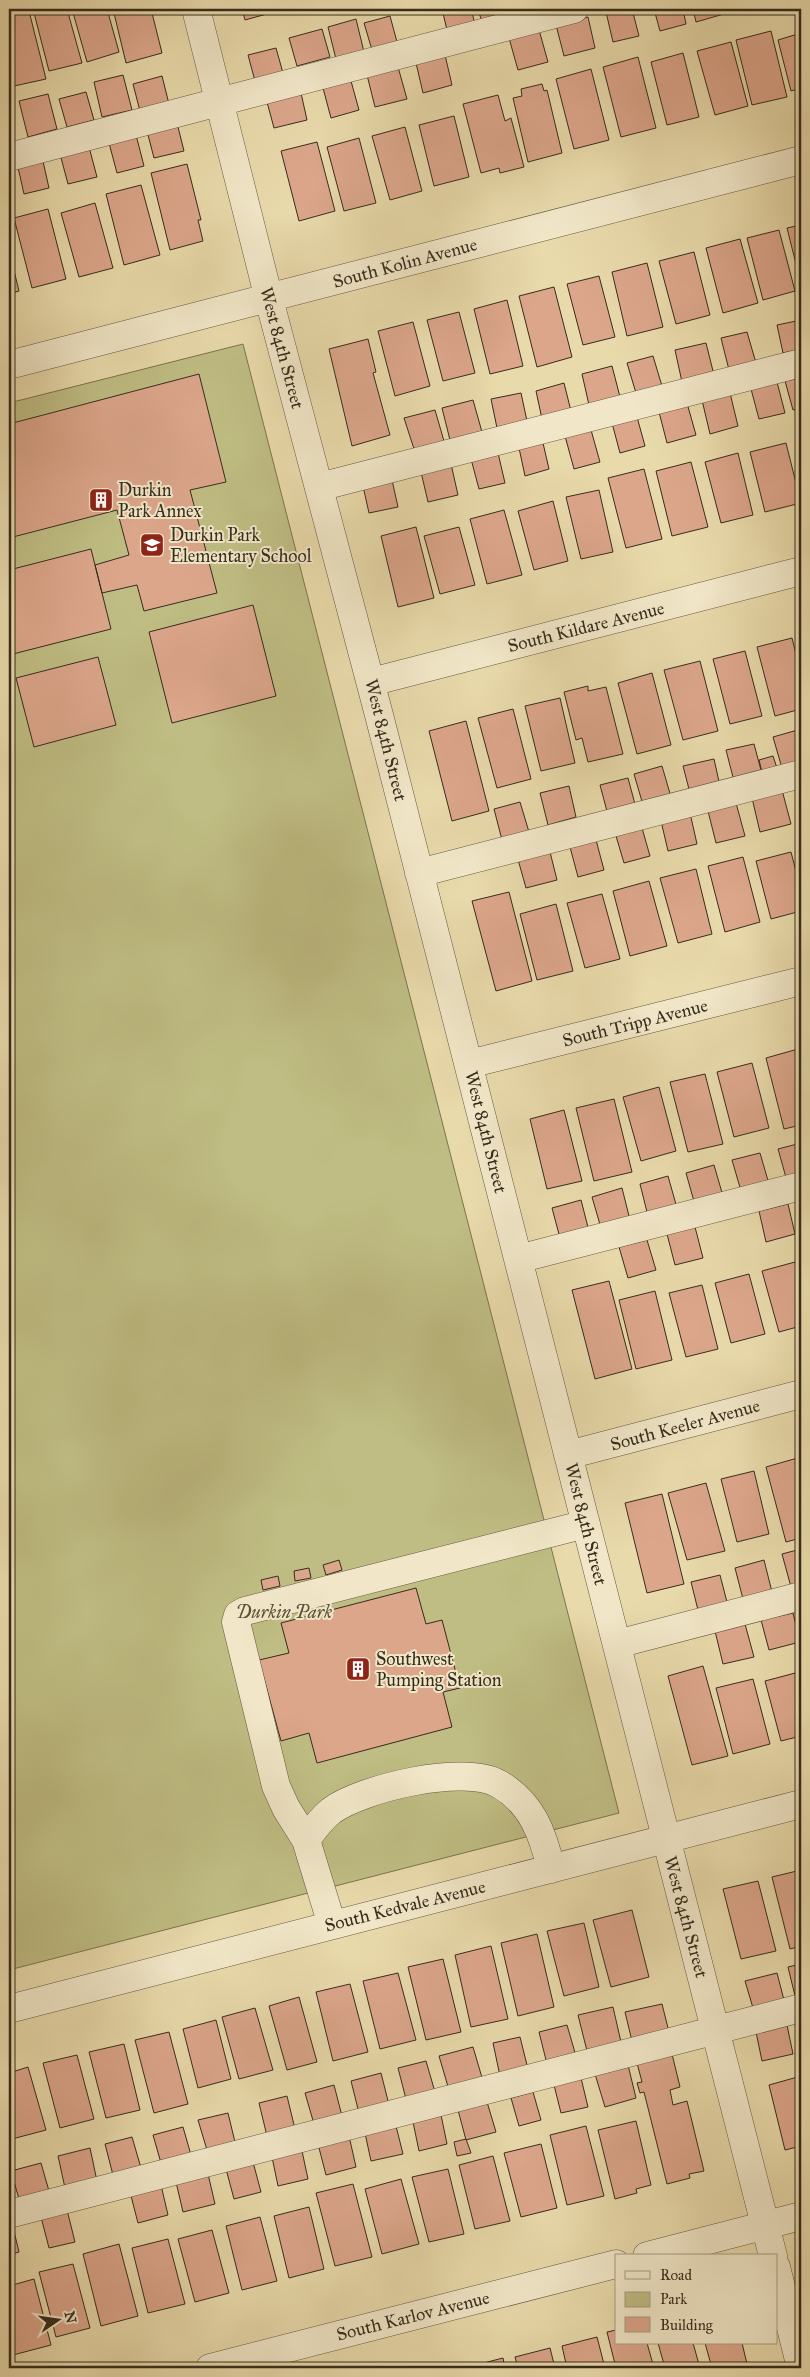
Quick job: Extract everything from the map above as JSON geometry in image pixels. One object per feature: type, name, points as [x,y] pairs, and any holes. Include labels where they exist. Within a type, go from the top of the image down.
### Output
[{"type":"street","name":"West 84th Street","points":[[196,9],[269,299],[420,872],[773,2254]]},
{"type":"street","points":[[9,157],[574,9]]},
{"type":"street","name":"South Kolin Avenue","points":[[9,365],[801,160]]},
{"type":"street","points":[[319,487],[801,364]]},
{"type":"street","name":"South Kildare Avenue","points":[[371,682],[801,571]]},
{"type":"street","points":[[420,872],[801,774]]},
{"type":"street","name":"South Tripp Avenue","points":[[469,1064],[801,981]]},
{"type":"street","points":[[518,1259],[801,1186]]},
{"type":"street","name":"South Keeler Avenue","points":[[568,1455],[801,1394]]},
{"type":"street","points":[[332,1925],[306,1840],[286,1808],[276,1786],[236,1622],[238,1615],[246,1611],[586,1524]]},
{"type":"street","points":[[616,1644],[801,1596]]},
{"type":"street","points":[[306,1840],[330,1812],[351,1800],[381,1790],[445,1776],[476,1777],[498,1783],[515,1796],[533,1815],[544,1838],[551,1869]]},
{"type":"street","name":"South Kedvale Avenue","points":[[9,2009],[801,1804]]},
{"type":"street","points":[[9,2214],[801,2008]]},
{"type":"street","points":[[655,2254],[801,2216]]},
{"type":"street","name":"South Karlov Avenue","points":[[210,2368],[615,2264]]},
{"type":"street","points":[[778,2275],[801,2368]]},
{"type":"green space","name":"Durkin Park","points":[[243,344],[619,1813],[9,1970],[9,403]]},
{"type":"building","points":[[33,9],[67,9],[82,63],[49,71]]},
{"type":"building","points":[[72,9],[107,9],[119,52],[87,62]]},
{"type":"building","points":[[113,9],[151,9],[162,53],[126,63]]},
{"type":"building","points":[[242,9],[273,9],[274,12],[245,20]]},
{"type":"building","points":[[442,9],[471,9],[475,24],[447,30]]},
{"type":"building","points":[[478,9],[507,9],[509,15],[482,22]]},
{"type":"building","points":[[632,9],[639,36],[613,42],[606,12]]},
{"type":"building","points":[[654,9],[683,9],[686,24],[660,31]]},
{"type":"building","points":[[693,9],[723,9],[724,14],[696,22]]},
{"type":"building","points":[[29,11],[46,79],[14,86],[9,65],[9,16]]},
{"type":"building","points":[[390,16],[397,42],[372,50],[364,23]]},
{"type":"building","points":[[588,17],[595,48],[564,56],[556,25]]},
{"type":"building","points":[[356,19],[364,52],[336,59],[328,27]]},
{"type":"building","points":[[322,29],[330,57],[297,66],[289,38]]},
{"type":"building","points":[[539,30],[548,62],[518,70],[509,38]]},
{"type":"building","points":[[771,31],[787,97],[752,105],[736,40]]},
{"type":"building","points":[[801,33],[801,88],[791,91],[778,40]]},
{"type":"building","points":[[731,42],[748,106],[715,115],[697,51]]},
{"type":"building","points":[[276,48],[283,73],[255,81],[248,55]]},
{"type":"building","points":[[683,53],[699,117],[667,125],[651,62]]},
{"type":"building","points":[[445,55],[452,85],[423,93],[416,63]]},
{"type":"building","points":[[638,57],[656,128],[621,137],[603,67]]},
{"type":"building","points":[[398,67],[407,99],[375,107],[367,75]]},
{"type":"building","points":[[591,69],[609,140],[574,149],[556,79]]},
{"type":"building","points":[[123,75],[132,110],[102,117],[94,82]]},
{"type":"building","points":[[162,76],[169,104],[140,111],[133,84]]},
{"type":"building","points":[[351,81],[359,110],[331,118],[323,88]]},
{"type":"building","points":[[542,84],[544,91],[547,90],[562,153],[528,162],[513,98],[522,96],[521,89]]},
{"type":"building","points":[[86,92],[94,120],[67,127],[59,99]]},
{"type":"building","points":[[301,93],[307,120],[274,128],[267,102]]},
{"type":"building","points":[[48,94],[57,129],[28,137],[19,101]]},
{"type":"building","points":[[498,95],[505,121],[511,118],[524,167],[500,173],[499,168],[481,173],[463,104]]},
{"type":"building","points":[[454,116],[469,177],[434,186],[419,125]]},
{"type":"building","points":[[177,123],[184,151],[154,158],[147,131]]},
{"type":"building","points":[[405,127],[422,191],[390,200],[372,136]]},
{"type":"building","points":[[136,135],[144,166],[117,173],[109,143]]},
{"type":"building","points":[[359,138],[376,203],[344,211],[327,147]]},
{"type":"building","points":[[317,142],[335,211],[299,221],[281,151]]},
{"type":"building","points":[[89,147],[97,177],[68,184],[60,154]]},
{"type":"building","points":[[42,157],[49,188],[24,194],[17,163]]},
{"type":"building","points":[[187,164],[201,220],[198,220],[203,241],[170,250],[151,173]]},
{"type":"building","points":[[141,185],[160,255],[124,265],[106,194]]},
{"type":"building","points":[[95,203],[113,268],[79,277],[61,213]]},
{"type":"building","points":[[48,209],[66,279],[32,288],[14,218]]},
{"type":"building","points":[[801,225],[801,284],[787,228]]},
{"type":"building","points":[[779,230],[795,291],[763,300],[747,238]]},
{"type":"building","points":[[740,239],[758,303],[723,313],[706,248]]},
{"type":"building","points":[[9,250],[19,291],[9,294]]},
{"type":"building","points":[[694,252],[710,315],[676,324],[659,261]]},
{"type":"building","points":[[647,263],[663,327],[627,336],[612,272]]},
{"type":"building","points":[[599,276],[615,337],[583,345],[567,284]]},
{"type":"building","points":[[554,287],[572,357],[537,367],[519,296]]},
{"type":"building","points":[[507,300],[523,366],[490,374],[474,309]]},
{"type":"building","points":[[459,312],[475,373],[443,381],[427,320]]},
{"type":"building","points":[[801,320],[801,349],[783,353],[777,325]]},
{"type":"building","points":[[413,322],[430,386],[395,396],[378,331]]},
{"type":"building","points":[[747,332],[756,363],[729,370],[721,338]]},
{"type":"building","points":[[368,339],[376,372],[373,373],[390,435],[352,446],[329,349]]},
{"type":"building","points":[[706,343],[714,375],[682,382],[675,350]]},
{"type":"building","points":[[653,356],[662,386],[636,393],[627,363]]},
{"type":"building","points":[[612,366],[620,397],[589,405],[582,374]]},
{"type":"building","name":"Durkin Park Annex","points":[[199,374],[226,482],[190,490],[217,593],[144,611],[137,585],[102,593],[95,565],[129,555],[117,510],[9,538],[9,424]]},
{"type":"building","points":[[801,378],[801,408],[793,410],[785,381]]},
{"type":"building","points":[[777,382],[785,413],[759,419],[751,389]]},
{"type":"building","points":[[564,383],[571,411],[542,419],[536,391]]},
{"type":"building","points":[[521,393],[527,421],[497,428],[491,399]]},
{"type":"building","points":[[730,393],[738,426],[710,434],[702,400]]},
{"type":"building","points":[[473,400],[482,432],[450,440],[442,408]]},
{"type":"building","points":[[687,403],[696,435],[667,443],[659,412]]},
{"type":"building","points":[[435,410],[444,441],[414,449],[404,418]]},
{"type":"building","points":[[637,417],[645,446],[620,453],[612,423]]},
{"type":"building","points":[[591,430],[600,462],[574,469],[565,436]]},
{"type":"building","points":[[801,436],[801,454],[797,437]]},
{"type":"building","points":[[543,443],[549,469],[525,476],[519,448]]},
{"type":"building","points":[[786,443],[801,503],[765,512],[750,452]]},
{"type":"building","points":[[498,453],[505,483],[479,489],[471,459]]},
{"type":"building","points":[[738,453],[753,515],[721,523],[705,462]]},
{"type":"building","points":[[691,462],[708,527],[672,536],[656,471]]},
{"type":"building","points":[[451,464],[458,495],[428,502],[421,472]]},
{"type":"building","points":[[644,469],[662,539],[626,548],[608,478]]},
{"type":"building","points":[[392,480],[398,507],[369,513],[363,486]]},
{"type":"building","points":[[599,490],[613,552],[581,559],[566,497]]},
{"type":"building","points":[[553,501],[568,561],[534,570],[518,511]]},
{"type":"building","points":[[504,510],[522,575],[487,584],[470,519]]},
{"type":"building","points":[[416,527],[434,598],[398,607],[381,536]]},
{"type":"building","points":[[459,527],[475,585],[440,594],[424,536]]},
{"type":"building","points":[[91,549],[111,629],[9,655],[9,570]]},
{"type":"building","points":[[253,605],[276,696],[172,723],[149,632]]},
{"type":"building","points":[[792,638],[801,674],[801,709],[775,716],[757,647]]},
{"type":"building","points":[[745,651],[762,716],[730,724],[713,659]]},
{"type":"building","points":[[98,657],[116,725],[34,747],[16,678]]},
{"type":"building","points":[[700,661],[718,731],[683,740],[664,670]]},
{"type":"building","points":[[652,673],[671,745],[637,754],[618,683]]},
{"type":"building","points":[[588,686],[588,691],[606,687],[623,754],[588,762],[582,738],[576,740],[564,692]]},
{"type":"building","points":[[560,698],[575,763],[541,771],[525,706]]},
{"type":"building","points":[[513,709],[531,779],[497,788],[478,718]]},
{"type":"building","points":[[466,721],[489,811],[452,821],[429,731]]},
{"type":"building","points":[[801,729],[801,762],[782,768],[773,737]]},
{"type":"building","points":[[754,744],[762,774],[734,781],[726,750]]},
{"type":"building","points":[[773,756],[777,768],[762,772],[759,760]]},
{"type":"building","points":[[714,759],[720,786],[690,793],[683,766]]},
{"type":"building","points":[[662,766],[671,797],[643,805],[634,774]]},
{"type":"building","points":[[628,778],[636,808],[608,815],[600,785]]},
{"type":"building","points":[[569,786],[576,817],[548,825],[540,793]]},
{"type":"building","points":[[782,790],[791,824],[760,832],[752,798]]},
{"type":"building","points":[[520,802],[529,832],[502,840],[494,809]]},
{"type":"building","points":[[736,803],[745,836],[716,843],[708,811]]},
{"type":"building","points":[[690,813],[697,844],[668,851],[661,821]]},
{"type":"building","points":[[642,828],[650,856],[624,863],[616,836]]},
{"type":"building","points":[[596,840],[604,870],[578,877],[570,847]]},
{"type":"building","points":[[549,848],[557,880],[526,888],[517,856]]},
{"type":"building","points":[[791,852],[801,891],[801,911],[771,919],[756,861]]},
{"type":"building","points":[[743,857],[760,922],[725,932],[708,866]]},
{"type":"building","points":[[696,869],[712,934],[678,943],[660,878]]},
{"type":"building","points":[[649,881],[667,946],[630,956],[613,891]]},
{"type":"building","points":[[509,892],[532,981],[496,991],[472,901]]},
{"type":"building","points":[[602,894],[620,959],[585,968],[567,903]]},
{"type":"building","points":[[556,904],[573,971],[537,980],[520,914]]},
{"type":"building","points":[[798,1049],[801,1060],[801,1125],[784,1129],[766,1058]]},
{"type":"building","points":[[752,1063],[769,1128],[734,1137],[717,1072]]},
{"type":"building","points":[[705,1074],[723,1144],[688,1152],[670,1082]]},
{"type":"building","points":[[659,1087],[676,1151],[641,1161],[623,1097]]},
{"type":"building","points":[[614,1099],[632,1172],[594,1181],[576,1108]]},
{"type":"building","points":[[564,1110],[582,1181],[547,1189],[530,1119]]},
{"type":"building","points":[[801,1143],[801,1177],[787,1181],[778,1149]]},
{"type":"building","points":[[760,1153],[769,1184],[741,1191],[732,1160]]},
{"type":"building","points":[[714,1165],[723,1196],[695,1205],[686,1173]]},
{"type":"building","points":[[668,1176],[677,1208],[648,1216],[640,1184]]},
{"type":"building","points":[[622,1188],[630,1220],[601,1228],[592,1197]]},
{"type":"building","points":[[581,1200],[589,1231],[560,1238],[552,1208]]},
{"type":"building","points":[[788,1204],[795,1234],[766,1242],[759,1211]]},
{"type":"building","points":[[695,1227],[703,1258],[675,1265],[667,1234]]},
{"type":"building","points":[[647,1240],[656,1270],[628,1278],[619,1247]]},
{"type":"building","points":[[795,1262],[801,1286],[801,1326],[779,1332],[762,1271]]},
{"type":"building","points":[[749,1274],[765,1334],[731,1343],[715,1283]]},
{"type":"building","points":[[609,1281],[632,1369],[595,1379],[572,1290]]},
{"type":"building","points":[[702,1285],[718,1349],[686,1357],[669,1293]]},
{"type":"building","points":[[655,1291],[672,1360],[636,1369],[619,1300]]},
{"type":"building","points":[[801,1457],[801,1538],[786,1542],[766,1467]]},
{"type":"building","points":[[754,1471],[769,1534],[737,1542],[721,1479]]},
{"type":"building","points":[[706,1483],[725,1551],[687,1560],[668,1493]]},
{"type":"building","points":[[662,1494],[684,1584],[647,1593],[625,1503]]},
{"type":"building","points":[[801,1549],[801,1584],[791,1587],[782,1554]]},
{"type":"building","points":[[339,1560],[342,1570],[326,1575],[323,1565]]},
{"type":"building","points":[[764,1560],[772,1592],[743,1599],[735,1568]]},
{"type":"building","points":[[309,1568],[311,1578],[295,1581],[294,1571]]},
{"type":"building","points":[[720,1575],[728,1606],[699,1614],[691,1582]]},
{"type":"building","points":[[278,1576],[280,1586],[263,1590],[261,1580]]},
{"type":"building","name":"Southwest Pumping Station","points":[[416,1588],[426,1624],[442,1620],[460,1688],[443,1692],[452,1727],[317,1763],[309,1733],[281,1741],[259,1660],[289,1653],[281,1623]]},
{"type":"building","points":[[793,1613],[800,1642],[769,1650],[761,1620]]},
{"type":"building","points":[[745,1624],[754,1657],[723,1664],[715,1631]]},
{"type":"building","points":[[703,1666],[728,1756],[692,1765],[668,1676]]},
{"type":"building","points":[[799,1672],[801,1736],[781,1741],[765,1681]]},
{"type":"building","points":[[753,1679],[770,1744],[733,1754],[716,1688]]},
{"type":"building","points":[[801,1870],[801,1946],[790,1949],[772,1877]]},
{"type":"building","points":[[758,1881],[776,1951],[741,1959],[723,1889]]},
{"type":"building","points":[[632,1910],[649,1977],[611,1987],[593,1920]]},
{"type":"building","points":[[584,1923],[599,1987],[564,1996],[547,1931]]},
{"type":"building","points":[[537,1934],[554,2007],[518,2016],[501,1943]]},
{"type":"building","points":[[491,1946],[508,2019],[471,2027],[455,1955]]},
{"type":"building","points":[[443,1959],[461,2032],[426,2040],[408,1967]]},
{"type":"building","points":[[801,1964],[801,1995],[795,1996],[788,1967]]},
{"type":"building","points":[[398,1973],[416,2040],[380,2049],[363,1981]]},
{"type":"building","points":[[777,1973],[784,2000],[753,2008],[745,1981]]},
{"type":"building","points":[[350,1984],[368,2052],[333,2061],[316,1992]]},
{"type":"building","points":[[299,1997],[317,2062],[287,2070],[269,2006]]},
{"type":"building","points":[[662,2004],[669,2032],[632,2041],[625,2012]]},
{"type":"building","points":[[613,2007],[621,2042],[587,2051],[578,2015]]},
{"type":"building","points":[[255,2008],[273,2070],[239,2079],[222,2017]]},
{"type":"building","points":[[216,2020],[231,2079],[198,2088],[183,2029]]},
{"type":"building","points":[[567,2025],[576,2056],[547,2064],[539,2032]]},
{"type":"building","points":[[787,2025],[793,2054],[762,2061],[756,2032]]},
{"type":"building","points":[[169,2032],[188,2104],[154,2113],[135,2040]]},
{"type":"building","points":[[520,2037],[528,2069],[500,2076],[493,2043]]},
{"type":"building","points":[[124,2044],[140,2110],[106,2118],[89,2052]]},
{"type":"building","points":[[473,2047],[483,2081],[449,2090],[439,2056]]},
{"type":"building","points":[[672,2054],[680,2087],[670,2090],[673,2105],[687,2101],[704,2171],[689,2174],[690,2178],[667,2184],[644,2092],[640,2093],[637,2083],[642,2082],[637,2063]]},
{"type":"building","points":[[77,2055],[94,2119],[60,2128],[43,2063]]},
{"type":"building","points":[[426,2061],[435,2092],[406,2099],[398,2068]]},
{"type":"building","points":[[628,2065],[636,2098],[605,2107],[595,2074]]},
{"type":"building","points":[[28,2067],[46,2130],[12,2139],[9,2126],[9,2073]]},
{"type":"building","points":[[381,2073],[389,2105],[359,2113],[351,2081]]},
{"type":"building","points":[[801,2076],[801,2146],[785,2150],[769,2085]]},
{"type":"building","points":[[581,2078],[588,2107],[561,2113],[554,2085]]},
{"type":"building","points":[[334,2085],[342,2116],[314,2124],[305,2093]]},
{"type":"building","points":[[533,2092],[541,2120],[519,2126],[511,2098]]},
{"type":"building","points":[[287,2096],[295,2129],[267,2136],[259,2103]]},
{"type":"building","points":[[487,2102],[496,2132],[466,2140],[458,2110]]},
{"type":"building","points":[[228,2113],[235,2142],[207,2150],[198,2120]]},
{"type":"building","points":[[441,2115],[447,2144],[419,2151],[413,2122]]},
{"type":"building","points":[[636,2121],[651,2185],[636,2189],[637,2193],[615,2199],[598,2130]]},
{"type":"building","points":[[396,2126],[403,2154],[371,2161],[365,2133]]},
{"type":"building","points":[[586,2126],[604,2196],[567,2205],[550,2135]]},
{"type":"building","points":[[183,2127],[191,2155],[161,2163],[153,2135]]},
{"type":"building","points":[[349,2136],[356,2167],[326,2175],[318,2144]]},
{"type":"building","points":[[132,2137],[141,2168],[113,2175],[105,2144]]},
{"type":"building","points":[[466,2139],[471,2153],[457,2156],[454,2142]]},
{"type":"building","points":[[541,2144],[557,2208],[521,2217],[504,2153]]},
{"type":"building","points":[[90,2148],[97,2181],[65,2188],[58,2156]]},
{"type":"building","points":[[302,2151],[308,2179],[278,2186],[272,2157]]},
{"type":"building","points":[[493,2156],[510,2221],[475,2229],[459,2165]]},
{"type":"building","points":[[253,2162],[261,2192],[234,2199],[226,2169]]},
{"type":"building","points":[[41,2163],[49,2191],[19,2199],[11,2171]]},
{"type":"building","points":[[448,2169],[464,2234],[429,2242],[412,2177]]},
{"type":"building","points":[[208,2174],[215,2204],[183,2212],[176,2182]]},
{"type":"building","points":[[401,2179],[419,2244],[382,2254],[365,2189]]},
{"type":"building","points":[[353,2184],[372,2257],[335,2266],[316,2193]]},
{"type":"building","points":[[161,2185],[168,2215],[138,2223],[130,2192]]},
{"type":"building","points":[[309,2207],[324,2269],[289,2278],[274,2216]]},
{"type":"building","points":[[67,2210],[75,2242],[49,2248],[41,2217]]},
{"type":"building","points":[[260,2217],[277,2281],[242,2290],[226,2226]]},
{"type":"building","points":[[12,2223],[19,2252],[9,2255],[9,2224]]},
{"type":"building","points":[[212,2230],[229,2293],[195,2302],[178,2239]]},
{"type":"building","points":[[168,2239],[185,2304],[148,2313],[132,2248]]},
{"type":"building","points":[[119,2244],[138,2316],[101,2326],[83,2254]]},
{"type":"building","points":[[73,2264],[90,2328],[56,2337],[39,2272]]},
{"type":"building","points":[[34,2279],[51,2345],[13,2355],[9,2336],[9,2286]]},
{"type":"building","points":[[615,2330],[615,2344],[647,2344],[654,2368],[616,2368],[607,2332]]},
{"type":"building","points":[[597,2337],[605,2368],[567,2368],[562,2346]]},
{"type":"building","points":[[658,2344],[693,2344],[700,2368],[665,2368]]},
{"type":"building","points":[[705,2344],[742,2344],[748,2368],[712,2368]]},
{"type":"building","points":[[550,2348],[555,2368],[518,2368],[515,2357]]},
{"type":"building","points":[[503,2358],[505,2368],[468,2367]]},
{"type":"place","name":"Durkin Park Annex","points":[[101,500]]},
{"type":"place","name":"Durkin Park Elementary School","points":[[152,545]]},
{"type":"place","name":"Southwest Pumping Station","points":[[358,1669]]}]
